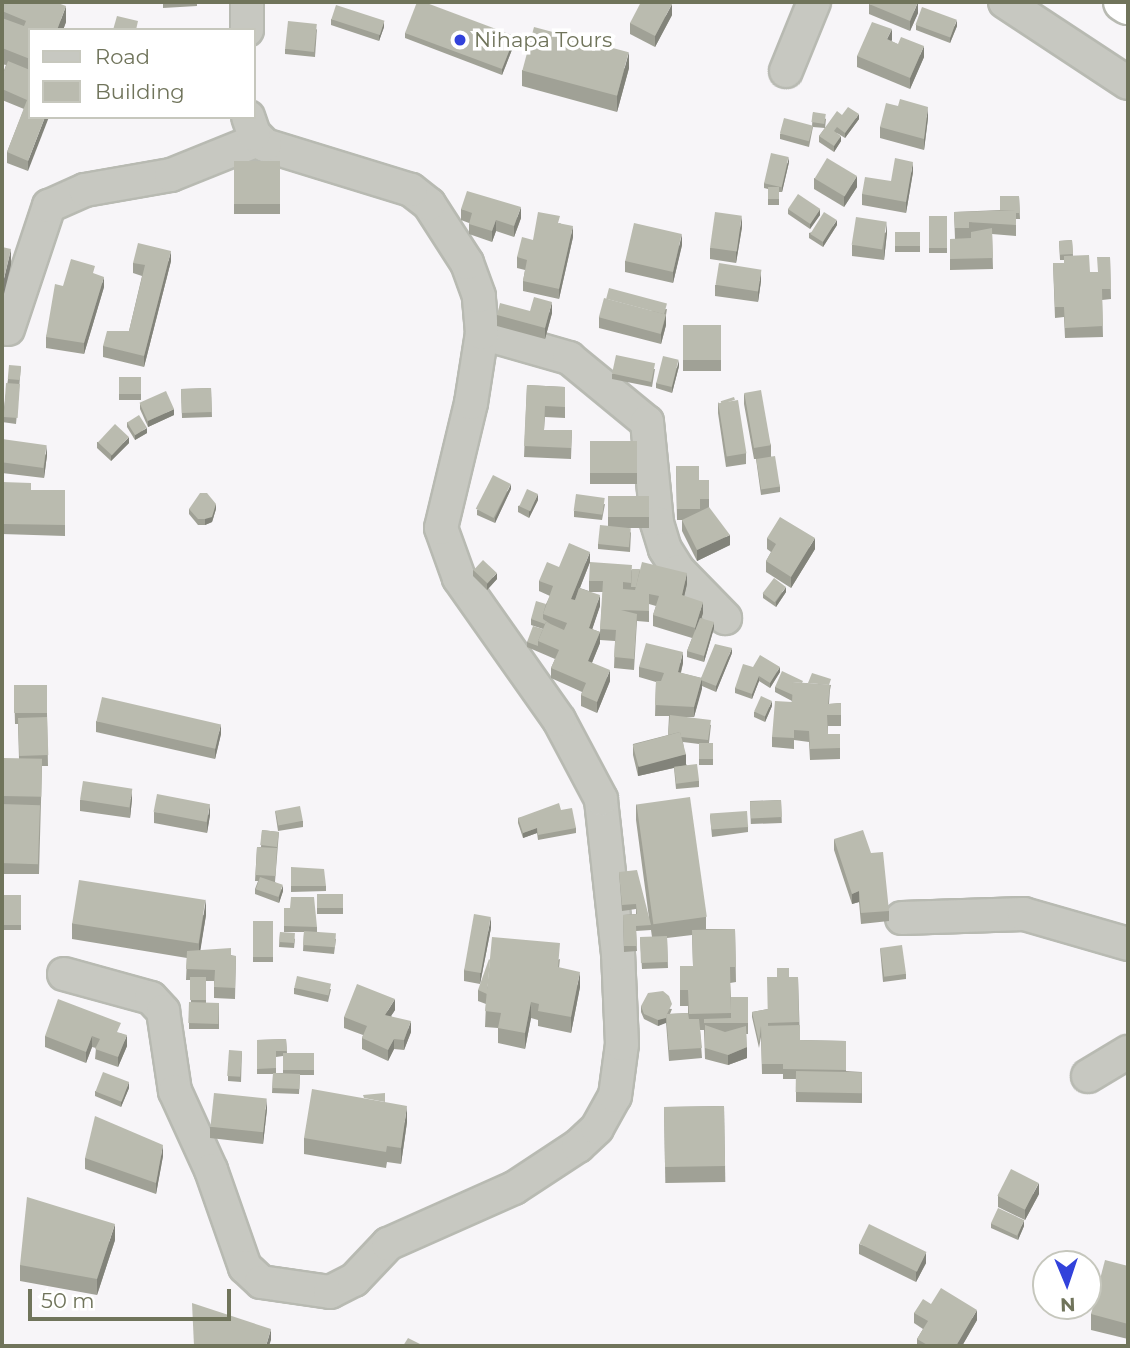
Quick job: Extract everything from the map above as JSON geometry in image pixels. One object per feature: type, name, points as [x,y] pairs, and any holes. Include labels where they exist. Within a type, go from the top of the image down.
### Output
[{"type":"highway","points":[[1123,2],[1128,5]]},
{"type":"street","points":[[247,2],[247,28]]},
{"type":"street","points":[[786,71],[814,2]]},
{"type":"street","points":[[1005,2],[1128,83]]},
{"type":"street","points":[[8,330],[49,206],[85,190],[171,175],[253,128],[411,190],[429,204],[467,263],[480,304],[482,333],[471,403],[441,528],[459,578],[559,720],[601,799],[618,954],[622,1044],[615,1096],[607,1113],[578,1146],[514,1188],[388,1244],[354,1279],[330,1292],[261,1282],[245,1267],[211,1170],[175,1091],[163,1011],[151,998],[64,974]]},
{"type":"street","points":[[482,333],[569,358],[647,422],[657,523],[665,549],[679,571],[725,618]]},
{"type":"street","points":[[902,918],[1024,914],[1128,944]]},
{"type":"street","points":[[1088,1076],[1128,1052]]},
{"type":"building","points":[[2,2],[55,2],[66,6],[58,28],[28,28],[28,58],[2,48],[2,18],[24,26],[26,21],[2,11]]},
{"type":"building","name":"Nihapa Tours","points":[[417,2],[424,2],[515,36],[502,69],[405,33]]},
{"type":"building","points":[[641,2],[672,4],[655,36],[630,23]]},
{"type":"building","points":[[918,2],[910,21],[869,4]]},
{"type":"building","points":[[336,5],[385,21],[380,35],[331,19]]},
{"type":"building","points":[[922,7],[957,20],[950,38],[916,25]]},
{"type":"building","points":[[117,16],[138,21],[136,28],[114,28]]},
{"type":"building","points":[[288,21],[317,24],[314,52],[285,49]]},
{"type":"building","points":[[872,22],[892,29],[887,39],[898,44],[901,37],[924,46],[910,78],[857,56]]},
{"type":"building","points":[[534,27],[629,52],[617,96],[522,70]]},
{"type":"building","points":[[8,61],[28,69],[28,119],[44,119],[28,161],[7,152],[27,100],[2,89],[2,76]]},
{"type":"building","points":[[900,99],[928,107],[924,139],[880,127],[886,103],[898,106]]},
{"type":"building","points":[[848,107],[859,114],[845,133],[837,127],[834,131],[841,136],[834,146],[819,136],[837,111],[842,115]]},
{"type":"building","points":[[813,112],[826,114],[824,124],[811,122]]},
{"type":"building","points":[[784,118],[813,126],[809,141],[780,133]]},
{"type":"building","points":[[771,153],[789,157],[782,187],[764,183]]},
{"type":"building","points":[[827,158],[857,176],[845,197],[815,179]]},
{"type":"building","points":[[895,158],[913,162],[906,202],[862,194],[865,177],[891,181]]},
{"type":"building","points":[[234,161],[280,161],[280,204],[234,204]]},
{"type":"building","points":[[768,187],[779,187],[779,199],[768,199]]},
{"type":"building","points":[[467,191],[521,207],[514,226],[496,220],[492,231],[469,224],[472,213],[461,209]]},
{"type":"building","points":[[798,194],[820,209],[810,224],[788,209]]},
{"type":"building","points":[[1000,196],[1019,196],[1020,213],[1016,213],[1016,210],[1000,210]]},
{"type":"building","points":[[1016,210],[1016,225],[969,222],[969,228],[955,228],[954,212]]},
{"type":"building","points":[[538,212],[560,216],[558,223],[573,226],[559,289],[523,281],[527,260],[517,257],[522,237],[533,240]]},
{"type":"building","points":[[715,212],[742,216],[737,251],[710,248]]},
{"type":"building","points":[[824,212],[837,220],[823,242],[810,234]]},
{"type":"building","points":[[929,216],[947,216],[947,248],[929,248]]},
{"type":"building","points":[[856,217],[887,222],[882,250],[852,245]]},
{"type":"building","points":[[634,223],[682,234],[673,272],[625,261]]},
{"type":"building","points":[[992,228],[993,258],[950,259],[950,239],[971,238],[971,232]]},
{"type":"building","points":[[895,232],[920,232],[920,246],[895,246]]},
{"type":"building","points":[[1072,240],[1073,254],[1060,255],[1059,241]]},
{"type":"building","points":[[138,243],[171,251],[144,356],[103,346],[107,331],[129,331],[145,265],[133,263]]},
{"type":"building","points":[[2,247],[11,249],[2,287]]},
{"type":"building","points":[[1089,255],[1090,272],[1098,272],[1097,257],[1110,257],[1111,289],[1102,289],[1103,326],[1065,328],[1064,307],[1055,307],[1053,263],[1064,263],[1064,256]]},
{"type":"building","points":[[71,259],[95,266],[93,273],[104,277],[84,343],[46,337],[55,284],[63,286]]},
{"type":"building","points":[[719,263],[761,270],[758,291],[716,285]]},
{"type":"building","points":[[609,288],[667,304],[664,314],[606,299]]},
{"type":"building","points":[[534,297],[552,302],[545,328],[497,315],[500,303],[530,311]]},
{"type":"building","points":[[604,298],[666,315],[661,334],[599,317]]},
{"type":"building","points":[[683,325],[721,325],[721,360],[683,360]]},
{"type":"building","points":[[616,355],[655,363],[651,382],[612,374]]},
{"type":"building","points":[[663,356],[679,360],[672,387],[656,383]]},
{"type":"building","points":[[9,365],[21,366],[20,380],[8,379]]},
{"type":"building","points":[[119,377],[141,377],[141,394],[119,394]]},
{"type":"building","points":[[6,383],[20,384],[18,418],[4,417]]},
{"type":"building","points":[[527,385],[565,387],[565,407],[545,406],[544,430],[572,430],[571,448],[524,446]]},
{"type":"building","points":[[211,388],[212,412],[182,413],[181,389]]},
{"type":"building","points":[[761,390],[771,445],[754,448],[744,393]]},
{"type":"building","points":[[166,391],[174,409],[148,421],[140,403]]},
{"type":"building","points":[[734,397],[735,400],[722,404],[721,401]]},
{"type":"building","points":[[738,400],[746,453],[727,456],[718,403]]},
{"type":"building","points":[[139,415],[147,428],[135,435],[127,422]]},
{"type":"building","points":[[115,424],[129,437],[112,455],[98,442]]},
{"type":"building","points":[[2,439],[47,445],[43,468],[2,462]]},
{"type":"building","points":[[590,441],[637,441],[637,473],[590,473]]},
{"type":"building","points":[[775,456],[780,487],[761,490],[756,459]]},
{"type":"building","points":[[676,466],[699,466],[699,480],[709,480],[709,499],[700,499],[700,509],[677,509]]},
{"type":"building","points":[[493,475],[511,484],[494,518],[476,509]]},
{"type":"building","points":[[2,482],[31,483],[31,490],[65,490],[65,525],[2,524]]},
{"type":"building","points":[[527,489],[538,494],[530,511],[519,506]]},
{"type":"building","points":[[200,493],[207,493],[216,504],[212,517],[198,519],[189,509]]},
{"type":"building","points":[[576,494],[605,498],[602,515],[574,511]]},
{"type":"building","points":[[608,496],[649,496],[649,517],[608,517]]},
{"type":"building","points":[[709,507],[730,535],[697,550],[682,520]]},
{"type":"building","points":[[780,517],[815,538],[791,577],[766,561],[776,544],[767,538]]},
{"type":"building","points":[[600,525],[631,528],[629,547],[598,544]]},
{"type":"building","points":[[569,543],[590,552],[571,599],[575,600],[579,588],[600,595],[589,628],[600,632],[588,661],[610,670],[597,702],[581,695],[586,683],[551,668],[559,650],[538,641],[546,622],[564,630],[567,623],[543,614],[553,586],[539,581],[547,562],[559,567]]},
{"type":"building","points":[[483,560],[497,573],[487,583],[473,570]]},
{"type":"building","points":[[590,562],[632,565],[631,583],[623,582],[623,589],[635,590],[642,562],[687,573],[682,595],[703,602],[695,628],[653,615],[659,596],[649,594],[649,611],[621,610],[637,614],[634,659],[614,657],[616,630],[600,629],[603,581],[589,581]]},
{"type":"building","points":[[632,569],[640,569],[636,587],[631,587]]},
{"type":"building","points":[[774,578],[786,587],[775,602],[763,593]]},
{"type":"building","points":[[536,601],[546,604],[543,619],[552,625],[531,619]]},
{"type":"building","points":[[700,618],[714,622],[704,656],[687,651]]},
{"type":"building","points":[[533,626],[543,629],[538,646],[527,642]]},
{"type":"building","points":[[646,643],[683,652],[678,672],[702,678],[694,707],[655,705],[656,681],[661,681],[664,673],[639,667]]},
{"type":"building","points":[[715,644],[732,648],[716,686],[701,680]]},
{"type":"building","points":[[760,655],[780,667],[770,683],[759,676],[752,694],[735,688],[743,664],[753,667]]},
{"type":"building","points":[[782,671],[803,681],[793,682],[793,695],[775,687]]},
{"type":"building","points":[[812,673],[831,679],[829,685],[808,683]]},
{"type":"building","points":[[793,682],[830,685],[828,704],[841,703],[841,715],[827,715],[828,734],[840,734],[840,748],[810,749],[809,731],[794,730],[794,738],[772,737],[775,701],[792,702]]},
{"type":"building","points":[[14,685],[47,685],[47,713],[14,713]]},
{"type":"building","points":[[761,696],[772,701],[765,716],[754,712]]},
{"type":"building","points":[[102,697],[221,724],[215,749],[96,721]]},
{"type":"building","points":[[670,715],[711,720],[708,740],[681,737],[680,732],[668,735]]},
{"type":"building","points":[[47,717],[48,755],[19,756],[18,718]]},
{"type":"building","points":[[680,732],[686,754],[639,767],[633,745]]},
{"type":"building","points":[[699,743],[713,743],[713,759],[699,759]]},
{"type":"building","points":[[3,758],[42,759],[41,797],[2,796]]},
{"type":"building","points":[[697,764],[699,781],[676,784],[674,767]]},
{"type":"building","points":[[83,781],[132,789],[129,808],[80,800]]},
{"type":"building","points":[[157,794],[210,804],[207,822],[154,812]]},
{"type":"building","points":[[690,797],[707,917],[653,924],[637,805]]},
{"type":"building","points":[[781,800],[782,817],[751,819],[750,802]]},
{"type":"building","points":[[559,803],[561,810],[572,808],[576,828],[538,835],[537,828],[523,833],[518,818]]},
{"type":"building","points":[[2,804],[40,805],[38,864],[2,863]]},
{"type":"building","points":[[300,806],[303,821],[278,825],[275,811]]},
{"type":"building","points":[[747,811],[748,827],[711,830],[710,814]]},
{"type":"building","points":[[262,830],[279,832],[277,847],[260,845]]},
{"type":"building","points":[[863,830],[871,853],[883,852],[889,911],[861,913],[859,891],[852,894],[834,839]]},
{"type":"building","points":[[257,847],[277,848],[276,876],[256,875]]},
{"type":"building","points":[[291,867],[324,869],[326,886],[291,886]]},
{"type":"building","points":[[637,870],[651,925],[636,926],[637,946],[624,946],[623,915],[637,914],[636,904],[622,905],[619,872]]},
{"type":"building","points":[[260,877],[283,885],[278,897],[256,889]]},
{"type":"building","points":[[79,880],[205,900],[199,943],[72,923]]},
{"type":"building","points":[[317,894],[343,894],[343,908],[317,908]]},
{"type":"building","points":[[2,895],[21,895],[21,925],[2,925]]},
{"type":"building","points":[[291,897],[314,897],[317,927],[284,926],[284,908],[290,908]]},
{"type":"building","points":[[474,914],[491,917],[481,973],[464,970]]},
{"type":"building","points":[[253,921],[273,921],[273,957],[253,957]]},
{"type":"building","points":[[735,929],[736,967],[730,967],[731,1013],[689,1014],[688,990],[680,990],[680,966],[693,966],[692,930]]},
{"type":"building","points":[[304,931],[336,933],[335,947],[303,945]]},
{"type":"building","points":[[280,932],[295,933],[294,943],[279,942]]},
{"type":"building","points":[[667,936],[668,962],[641,963],[640,937]]},
{"type":"building","points":[[492,937],[560,943],[558,967],[580,972],[571,1017],[538,1011],[539,1004],[531,1002],[525,1033],[498,1028],[501,1013],[485,1011]]},
{"type":"building","points":[[902,945],[906,974],[884,977],[880,948]]},
{"type":"building","points":[[231,948],[231,956],[236,956],[235,988],[214,987],[215,970],[186,969],[187,951]]},
{"type":"building","points":[[490,960],[487,994],[478,990]]},
{"type":"building","points":[[777,968],[789,968],[789,977],[798,977],[799,1022],[768,1023],[767,977],[777,977]]},
{"type":"building","points":[[297,976],[331,984],[328,996],[294,988]]},
{"type":"building","points":[[190,977],[206,977],[206,1000],[190,1000]]},
{"type":"building","points":[[357,984],[395,999],[385,1015],[411,1021],[404,1040],[394,1039],[388,1050],[362,1038],[367,1026],[344,1017]]},
{"type":"building","points":[[663,991],[672,1004],[666,1018],[658,1020],[644,1014],[641,1006],[648,993]]},
{"type":"building","points":[[731,997],[748,997],[748,1023],[704,1023],[704,1019],[731,1018]]},
{"type":"building","points":[[58,999],[121,1023],[117,1032],[127,1035],[118,1057],[95,1049],[100,1039],[92,1036],[86,1052],[45,1036]]},
{"type":"building","points":[[189,1002],[219,1003],[218,1024],[188,1023]]},
{"type":"building","points":[[768,1009],[768,1026],[761,1026],[759,1042],[752,1012]]},
{"type":"building","points":[[688,1013],[689,1019],[699,1019],[702,1048],[669,1050],[666,1014]]},
{"type":"building","points":[[705,1025],[725,1032],[746,1026],[747,1047],[728,1055],[705,1048]]},
{"type":"building","points":[[800,1025],[800,1040],[846,1041],[846,1070],[783,1069],[783,1064],[762,1064],[761,1026]]},
{"type":"building","points":[[286,1039],[287,1051],[276,1051],[276,1068],[257,1069],[257,1040]]},
{"type":"building","points":[[229,1050],[242,1051],[240,1077],[227,1076]]},
{"type":"building","points":[[283,1053],[314,1053],[314,1070],[283,1070]]},
{"type":"building","points":[[796,1071],[862,1072],[862,1093],[796,1092]]},
{"type":"building","points":[[103,1072],[129,1082],[122,1102],[95,1092]]},
{"type":"building","points":[[273,1073],[300,1074],[299,1089],[272,1088]]},
{"type":"building","points":[[312,1089],[407,1106],[401,1148],[387,1146],[386,1152],[304,1138]]},
{"type":"building","points":[[214,1093],[267,1099],[263,1132],[210,1127]]},
{"type":"building","points":[[385,1093],[385,1102],[364,1098],[363,1095]]},
{"type":"building","points":[[724,1106],[725,1166],[665,1167],[664,1107]]},
{"type":"building","points":[[95,1116],[163,1145],[156,1183],[85,1158]]},
{"type":"building","points":[[1011,1169],[1039,1183],[1025,1210],[997,1196]]},
{"type":"building","points":[[27,1197],[115,1224],[97,1279],[20,1265]]},
{"type":"building","points":[[998,1208],[1024,1220],[1017,1236],[991,1223]]},
{"type":"building","points":[[869,1224],[927,1252],[917,1272],[859,1244]]},
{"type":"building","points":[[1105,1260],[1128,1266],[1128,1324],[1102,1317],[1102,1272]]},
{"type":"building","points":[[941,1288],[977,1310],[956,1346],[929,1346],[917,1339],[928,1321],[914,1313],[923,1299],[931,1304]]},
{"type":"building","points":[[192,1303],[271,1329],[266,1346],[194,1346]]},
{"type":"building","points":[[408,1338],[424,1346],[403,1346]]},
{"type":"place","name":"Nihapa Tours","points":[[460,40]]}]
